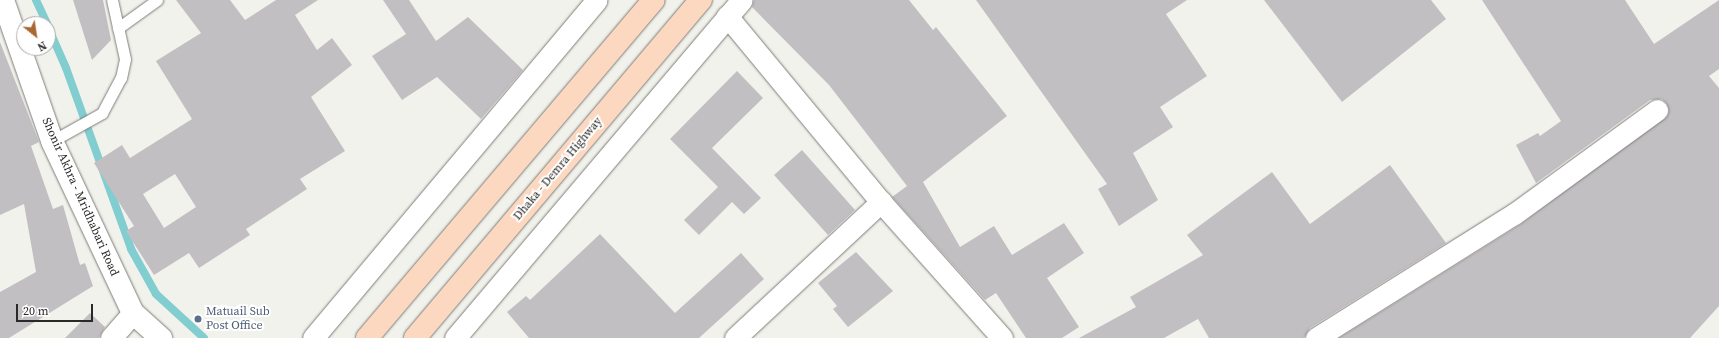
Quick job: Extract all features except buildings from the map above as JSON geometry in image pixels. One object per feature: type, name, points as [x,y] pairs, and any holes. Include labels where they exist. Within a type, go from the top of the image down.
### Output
[{"type":"main road","name":"Shonir Akhra - Mridhabari Road","points":[[3,0],[57,138],[133,313],[156,334]]},
{"type":"main road","points":[[367,338],[654,0]]},
{"type":"main road","name":"Dhaka - Demra Highway","points":[[415,338],[701,0]]},
{"type":"street","points":[[313,338],[597,0]]},
{"type":"street","points":[[455,338],[742,0]]},
{"type":"street","points":[[728,16],[881,202],[1002,338]]},
{"type":"street","points":[[1316,338],[1514,214],[1657,110]]},
{"type":"street","points":[[735,338],[881,202]]},
{"type":"street","points":[[110,338],[133,313]]},
{"type":"lane","points":[[57,138],[102,113],[120,78],[125,60],[112,0]]},
{"type":"lane","points":[[118,28],[157,0]]},
{"type":"waterway","points":[[36,0],[43,16]]},
{"type":"waterway","points":[[56,45],[66,68],[131,249],[156,294],[204,338]]},
{"type":"place","name":"Matuail Sub Post Office","points":[[198,319]]}]
